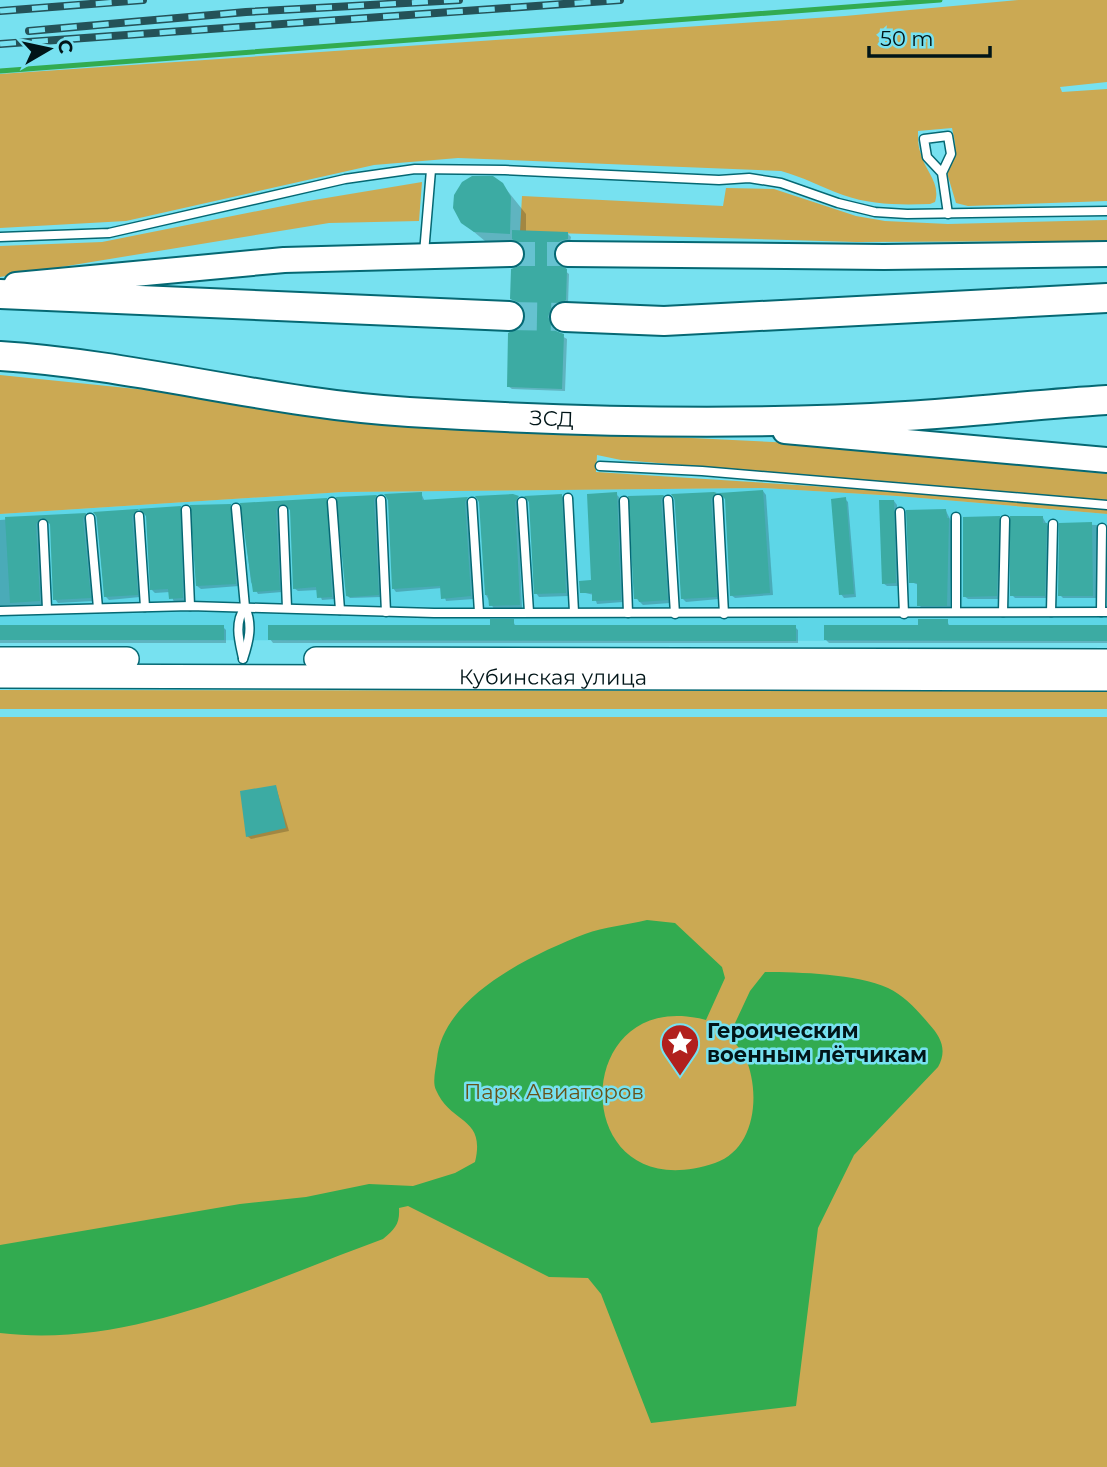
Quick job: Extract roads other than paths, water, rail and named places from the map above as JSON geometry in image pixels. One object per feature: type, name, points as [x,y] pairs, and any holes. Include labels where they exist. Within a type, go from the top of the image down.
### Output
[{"type":"highway","points":[[0,294],[509,316]]},
{"type":"highway","points":[[565,317],[664,321],[1107,298]]},
{"type":"highway","name":"ЗСД","points":[[0,356],[154,374],[279,397],[406,412],[669,421],[905,416],[1107,400]]},
{"type":"main road","points":[[0,286],[284,260],[512,254]]},
{"type":"main road","points":[[568,254],[884,257],[1107,254]]},
{"type":"main road","points":[[669,421],[1107,460]]},
{"type":"main road","name":"Кубинская улица","points":[[0,659],[243,667],[1107,679]]},
{"type":"main road","name":"Кубинская улица","points":[[0,676],[243,667],[1107,661]]},
{"type":"lane","points":[[942,173],[927,157],[924,139],[948,136],[951,154],[942,173],[948,214]]},
{"type":"lane","points":[[424,256],[431,170]]},
{"type":"lane","points":[[0,237],[109,233],[374,174],[431,170],[749,178],[781,183],[838,203],[875,212],[948,214],[1107,211]]},
{"type":"lane","points":[[600,466],[702,471],[1107,505]]},
{"type":"lane","points":[[568,498],[574,612]]},
{"type":"lane","points":[[718,499],[724,614]]},
{"type":"lane","points":[[380,500],[386,612]]},
{"type":"lane","points":[[668,500],[675,614]]},
{"type":"lane","points":[[624,501],[628,613]]},
{"type":"lane","points":[[332,502],[340,610]]},
{"type":"lane","points":[[472,502],[479,612]]},
{"type":"lane","points":[[522,502],[529,612]]},
{"type":"lane","points":[[236,508],[244,607],[238,617],[238,637],[243,667]]},
{"type":"lane","points":[[186,510],[190,606]]},
{"type":"lane","points":[[283,510],[287,608]]},
{"type":"lane","points":[[901,512],[904,614]]},
{"type":"lane","points":[[139,516],[145,607]]},
{"type":"lane","points":[[956,517],[956,611]]},
{"type":"lane","points":[[90,518],[98,608]]},
{"type":"lane","points":[[1003,612],[1005,520]]},
{"type":"lane","points":[[43,524],[47,609]]},
{"type":"lane","points":[[1051,612],[1053,524]]},
{"type":"lane","points":[[0,611],[190,606],[386,612],[675,614],[1104,612],[1102,528]]},
{"type":"waterway","points":[[0,71],[940,0]]},
{"type":"tunnel","points":[[511,254],[568,254]]},
{"type":"tunnel","points":[[509,316],[565,317]]},
{"type":"railway","points":[[0,11],[143,0]]},
{"type":"railway","points":[[29,31],[246,12],[459,0]]},
{"type":"railway","points":[[0,44],[620,0]]},
{"type":"place","name":"Героическим военным лётчикам","points":[[680,1077]]},
{"type":"park label","name":"Парк Авиаторов","points":[[554,1092]]}]
